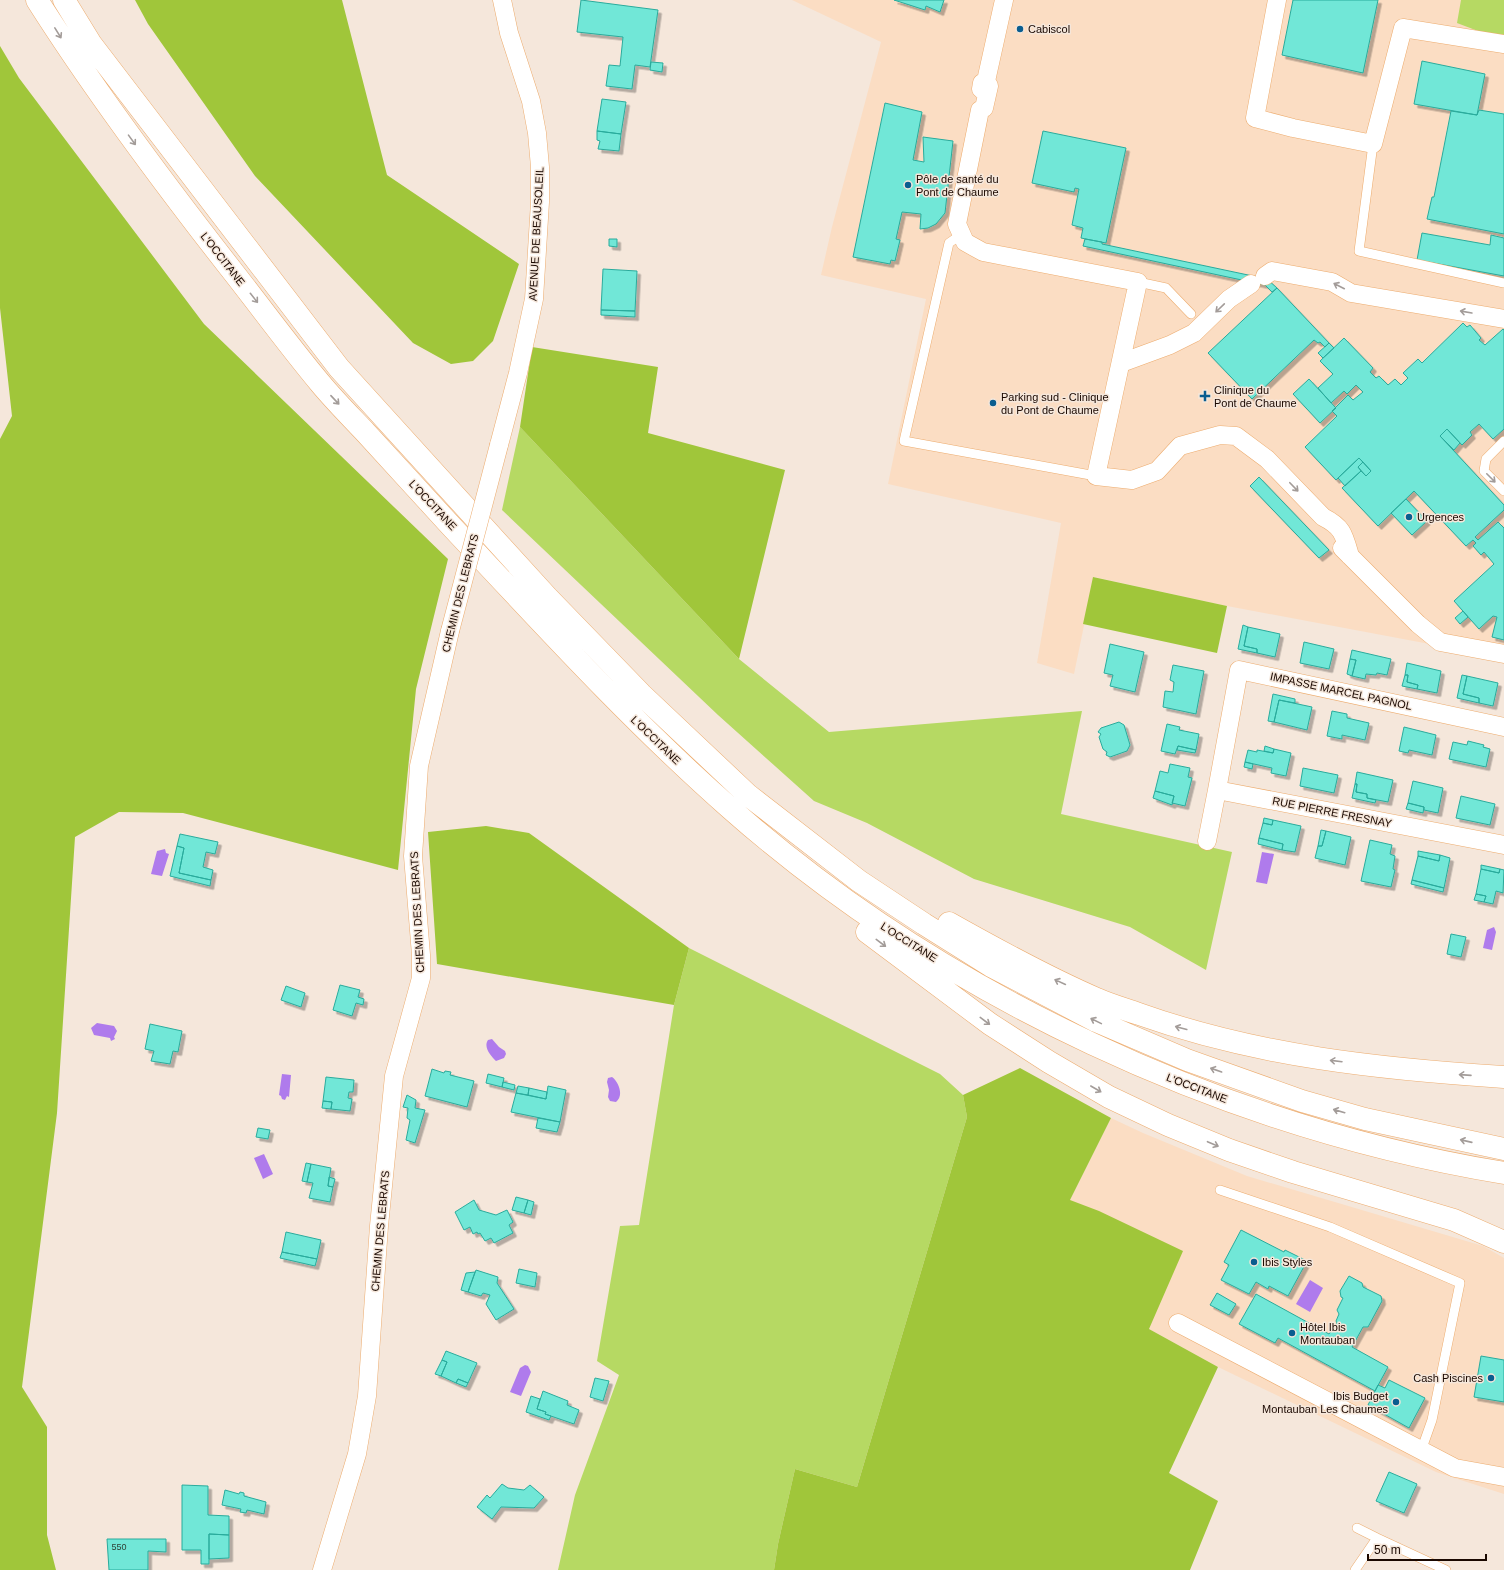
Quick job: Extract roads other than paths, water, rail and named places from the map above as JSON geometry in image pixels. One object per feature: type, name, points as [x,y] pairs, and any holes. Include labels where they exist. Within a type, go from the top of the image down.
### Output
[{"type":"highway","name":"L'OCCITANE","points":[[37,0],[73,57],[155,172],[322,386],[610,695],[648,733],[732,810],[791,859],[890,932],[975,982],[1066,1031],[1143,1067],[1222,1098],[1303,1125],[1395,1150],[1504,1173]]},
{"type":"highway","name":"L'OCCITANE","points":[[64,0],[91,44],[339,368],[547,597],[641,694],[748,794],[858,881],[991,966],[1096,1021],[1187,1060],[1302,1101],[1365,1119],[1504,1149]]},
{"type":"highway","points":[[791,859],[851,920],[977,1015],[1050,1062],[1109,1096],[1168,1125],[1229,1150],[1293,1172],[1454,1220],[1504,1242]]},
{"type":"highway","points":[[858,881],[942,919],[1019,962],[1097,999],[1175,1027],[1254,1047],[1305,1057],[1431,1072],[1504,1077]]},
{"type":"street","name":"AVENUE DE BEAUSOLEIL","points":[[498,445],[518,373],[534,300],[540,202],[538,133],[531,101],[509,33],[502,0]]},
{"type":"street","points":[[1004,0],[986,81],[990,86],[984,108],[980,110],[957,224],[965,242],[983,252],[1138,282],[1096,476],[1132,480],[1157,470],[1180,446],[1220,435],[1236,436],[1267,459],[1323,517],[1325,528],[1350,556],[1418,624],[1440,642],[1504,654]]},
{"type":"street","points":[[1278,0],[1255,118],[1293,128],[1373,144],[1403,28],[1504,44]]},
{"type":"street","points":[[1121,363],[1170,345],[1194,333],[1229,299],[1272,271],[1332,282],[1352,293],[1504,319]]},
{"type":"street","name":"CHEMIN DES LEBRATS","points":[[322,1570],[357,1454],[367,1396],[379,1226],[394,1076],[421,978],[421,956],[413,856],[419,766],[450,631],[498,445]]},
{"type":"street","name":"IMPASSE MARCEL PAGNOL","points":[[1217,790],[1239,670],[1504,727]]},
{"type":"street","points":[[1207,840],[1217,790]]},
{"type":"street","name":"RUE PIERRE FRESNAY","points":[[1217,790],[1504,845]]},
{"type":"street","points":[[1178,1323],[1455,1468],[1504,1477]]},
{"type":"lane","points":[[1373,144],[1359,251],[1504,283]]},
{"type":"lane","points":[[962,234],[949,243],[904,441],[1096,476]]},
{"type":"lane","points":[[1138,282],[1166,288],[1191,314]]},
{"type":"lane","points":[[1504,441],[1486,459],[1484,471],[1504,491]]},
{"type":"lane","points":[[1220,1190],[1330,1227],[1460,1283],[1432,1420],[1421,1451]]},
{"type":"lane","points":[[1357,1528],[1446,1570]]},
{"type":"lane","points":[[1356,1570],[1377,1538]]},
{"type":"place","name":"Cabiscol","points":[[1020,29]]},
{"type":"place","name":"Pôle de santé du Pont de Chaume","points":[[908,185]]},
{"type":"place","name":"Clinique du Pont de Chaume","points":[[1205,396]]},
{"type":"place","name":"Parking sud - Clinique du Pont de Chaume","points":[[993,403]]},
{"type":"place","name":"Urgences","points":[[1409,517]]},
{"type":"place","name":"Ibis Styles","points":[[1254,1262]]},
{"type":"place","name":"Hôtel Ibis Montauban","points":[[1292,1333]]},
{"type":"place","name":"Cash Piscines","points":[[1491,1378]]},
{"type":"place","name":"Ibis Budget Montauban Les Chaumes","points":[[1396,1402]]}]
